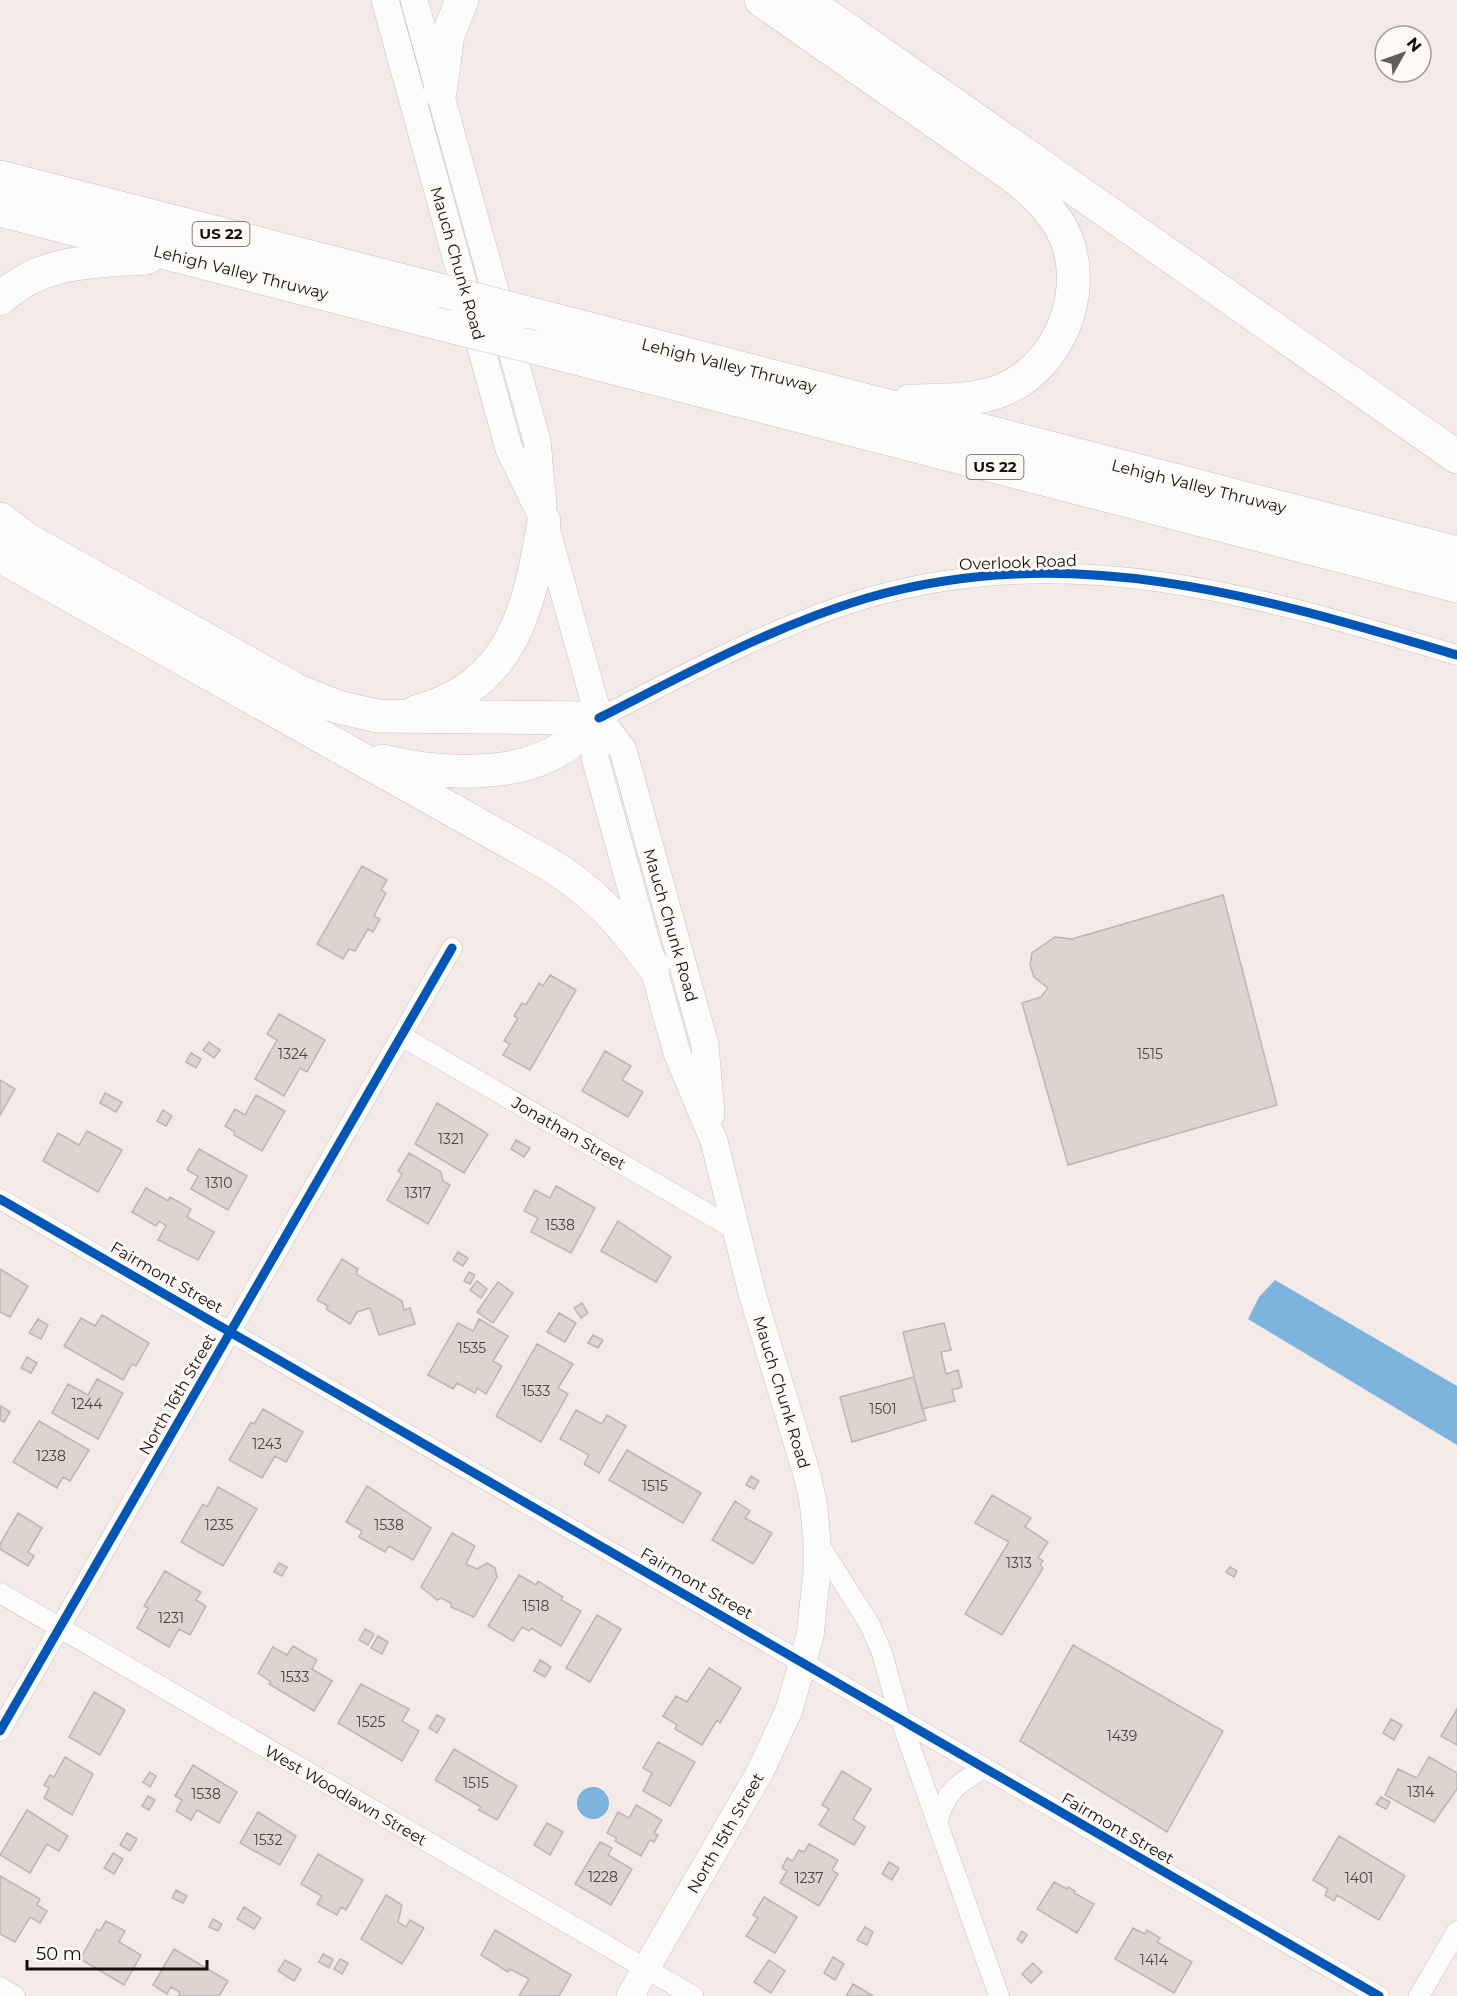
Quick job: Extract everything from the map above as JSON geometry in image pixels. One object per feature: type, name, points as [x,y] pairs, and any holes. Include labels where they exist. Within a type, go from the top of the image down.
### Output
[{"type":"highway","points":[[440,92],[448,34],[462,0]]},
{"type":"highway","points":[[761,0],[1017,179],[1051,212],[1070,250],[1073,277],[1065,323],[1052,349],[1031,372],[1005,389],[975,398],[873,402]]},
{"type":"highway","points":[[805,0],[1457,457]]},
{"type":"highway","name":"Lehigh Valley Thruway","points":[[0,177],[1457,553]]},
{"type":"highway","name":"Lehigh Valley Thruway","points":[[0,210],[1457,586]]},
{"type":"highway","points":[[0,299],[21,282],[55,267],[91,261],[182,257]]},
{"type":"highway","points":[[0,519],[28,540],[298,691],[358,713],[395,718],[599,718]]},
{"type":"highway","points":[[395,718],[426,709],[465,690],[497,661],[510,643],[528,604],[544,521]]},
{"type":"highway","points":[[0,556],[552,866],[587,890],[617,919],[653,966]]},
{"type":"highway","points":[[341,749],[417,769],[481,771],[546,755],[566,746],[599,718]]},
{"type":"main road","name":"Mauch Chunk Road","points":[[385,0],[509,449],[544,521],[599,718],[623,750],[705,1045],[714,1141],[755,1304],[813,1501],[817,1540],[814,1606],[804,1663]]},
{"type":"main road","name":"Mauch Chunk Road","points":[[414,0],[537,441],[544,521]]},
{"type":"main road","name":"Mauch Chunk Road","points":[[599,718],[595,758],[677,1053],[714,1141]]},
{"type":"main road","name":"North 15th Street","points":[[630,1996],[760,1772],[789,1710],[804,1663]]},
{"type":"street","name":"Overlook Road","points":[[599,718],[726,654],[823,613],[914,587],[1008,574],[1102,575],[1195,585],[1350,623],[1457,655]]},
{"type":"street","name":"North 16th Street","points":[[0,1731],[452,948]]},
{"type":"street","name":"Jonathan Street","points":[[401,1036],[736,1230]]},
{"type":"street","name":"Fairmont Street","points":[[0,1199],[231,1330],[1378,1996]]},
{"type":"street","name":"Mauch Chunk Road","points":[[817,1540],[870,1625],[882,1653],[900,1718],[999,1996]]},
{"type":"street","name":"West Woodlawn Street","points":[[0,1593],[693,1996]]},
{"type":"street","points":[[937,1822],[943,1802],[952,1789],[984,1768]]},
{"type":"street","points":[[1419,1996],[1457,1931]]},
{"type":"street","points":[[0,1987],[15,1996]]},
{"type":"water","points":[[1275,1280],[1457,1386],[1457,1445],[1248,1319],[1259,1297]]},
{"type":"water","points":[[593,1787],[604,1792],[609,1803],[604,1814],[593,1819],[582,1814],[577,1803],[582,1792]]},
{"type":"building","points":[[362,866],[387,880],[381,890],[386,893],[374,916],[380,919],[373,932],[368,929],[355,951],[349,949],[343,959],[317,944]]},
{"type":"building","points":[[1223,895],[1277,1105],[1068,1165],[1022,1003],[1041,997],[1048,988],[1034,977],[1030,965],[1032,953],[1055,937],[1072,939]]},
{"type":"building","points":[[550,975],[576,990],[530,1070],[503,1055],[510,1044],[504,1041],[518,1018],[514,1016],[522,1003],[526,1005],[539,983],[543,986]]},
{"type":"building","points":[[279,1014],[325,1040],[307,1072],[300,1068],[284,1096],[255,1079],[277,1040],[267,1034]]},
{"type":"building","points":[[209,1042],[220,1050],[214,1058],[203,1050]]},
{"type":"building","points":[[605,1051],[631,1066],[622,1080],[643,1092],[628,1117],[582,1091]]},
{"type":"building","points":[[191,1053],[201,1059],[196,1068],[186,1062]]},
{"type":"building","points":[[0,1080],[15,1089],[0,1115]]},
{"type":"building","points":[[105,1093],[122,1102],[116,1112],[100,1103]]},
{"type":"building","points":[[256,1095],[285,1111],[262,1151],[234,1135],[235,1132],[225,1126],[235,1109],[245,1115]]},
{"type":"building","points":[[437,1103],[488,1134],[464,1173],[415,1144]]},
{"type":"building","points":[[163,1110],[172,1116],[166,1126],[157,1121]]},
{"type":"building","points":[[87,1131],[122,1150],[98,1192],[43,1161],[58,1133],[79,1145]]},
{"type":"building","points":[[516,1140],[530,1148],[524,1157],[511,1149]]},
{"type":"building","points":[[199,1149],[247,1176],[228,1210],[191,1189],[198,1176],[187,1170]]},
{"type":"building","points":[[409,1153],[441,1172],[443,1181],[450,1185],[428,1224],[387,1200],[402,1174],[398,1171]]},
{"type":"building","points":[[556,1186],[595,1208],[571,1253],[531,1232],[538,1218],[524,1211],[535,1190],[550,1198]]},
{"type":"building","points":[[146,1188],[168,1201],[170,1197],[191,1209],[187,1217],[214,1232],[198,1260],[158,1240],[166,1226],[159,1221],[156,1226],[132,1212]]},
{"type":"building","points":[[618,1221],[671,1257],[656,1282],[601,1251]]},
{"type":"building","points":[[458,1252],[468,1258],[463,1266],[453,1260]]},
{"type":"building","points":[[342,1259],[358,1269],[356,1274],[402,1301],[404,1310],[410,1308],[415,1324],[379,1335],[370,1308],[357,1312],[350,1324],[326,1309],[328,1306],[317,1300]]},
{"type":"building","points":[[0,1269],[28,1286],[10,1317],[0,1312]]},
{"type":"building","points":[[469,1272],[475,1275],[470,1284],[464,1281]]},
{"type":"building","points":[[477,1281],[487,1289],[481,1298],[470,1290]]},
{"type":"building","points":[[498,1282],[513,1293],[493,1323],[477,1312]]},
{"type":"building","points":[[582,1303],[588,1313],[581,1318],[574,1308]]},
{"type":"building","points":[[559,1313],[576,1323],[565,1342],[547,1332]]},
{"type":"building","points":[[102,1315],[149,1343],[136,1366],[132,1364],[123,1380],[64,1346],[81,1318],[95,1326]]},
{"type":"building","points":[[38,1319],[48,1325],[41,1339],[29,1333]]},
{"type":"building","points":[[479,1319],[508,1336],[493,1361],[502,1366],[486,1394],[477,1388],[475,1393],[457,1383],[453,1389],[428,1375],[458,1323],[473,1331]]},
{"type":"building","points":[[944,1323],[951,1350],[941,1352],[946,1374],[958,1370],[962,1387],[952,1390],[955,1401],[922,1409],[903,1332]]},
{"type":"building","points":[[593,1335],[603,1340],[598,1348],[588,1343]]},
{"type":"building","points":[[537,1344],[573,1364],[558,1388],[568,1394],[541,1442],[496,1416]]},
{"type":"building","points":[[27,1357],[37,1363],[31,1373],[21,1368]]},
{"type":"building","points":[[914,1377],[926,1420],[852,1442],[840,1397]]},
{"type":"building","points":[[97,1379],[123,1393],[98,1439],[52,1413],[68,1384],[88,1395]]},
{"type":"building","points":[[1,1406],[10,1412],[4,1422],[0,1420]]},
{"type":"building","points":[[263,1409],[303,1432],[286,1462],[275,1456],[262,1478],[229,1460],[251,1422],[254,1424]]},
{"type":"building","points":[[576,1410],[602,1424],[607,1415],[626,1426],[599,1473],[584,1464],[589,1455],[560,1439]]},
{"type":"building","points":[[39,1421],[89,1450],[70,1481],[63,1477],[57,1488],[13,1462]]},
{"type":"building","points":[[627,1450],[701,1493],[683,1523],[609,1480]]},
{"type":"building","points":[[751,1476],[759,1481],[754,1489],[746,1485]]},
{"type":"building","points":[[367,1486],[431,1528],[413,1560],[389,1546],[385,1552],[359,1537],[362,1531],[346,1522]]},
{"type":"building","points":[[218,1487],[257,1509],[223,1566],[181,1542],[203,1504],[207,1507]]},
{"type":"building","points":[[992,1495],[1031,1518],[1025,1527],[1048,1542],[1038,1558],[1043,1561],[1040,1565],[1043,1568],[1002,1635],[965,1614],[1009,1542],[975,1523]]},
{"type":"building","points":[[735,1501],[750,1511],[745,1518],[772,1533],[753,1564],[712,1540]]},
{"type":"building","points":[[18,1513],[42,1528],[28,1552],[34,1556],[28,1566],[0,1549],[0,1544]]},
{"type":"building","points":[[452,1533],[475,1546],[466,1564],[477,1569],[487,1563],[495,1568],[497,1577],[474,1617],[451,1607],[451,1603],[441,1598],[437,1600],[421,1587]]},
{"type":"building","points":[[279,1563],[287,1567],[282,1576],[274,1572]]},
{"type":"building","points":[[1230,1567],[1237,1571],[1234,1577],[1226,1572]]},
{"type":"building","points":[[165,1571],[201,1592],[196,1600],[206,1606],[190,1635],[179,1629],[169,1647],[137,1628],[148,1608],[144,1606]]},
{"type":"building","points":[[519,1575],[536,1585],[538,1581],[563,1597],[561,1600],[581,1611],[561,1646],[531,1628],[529,1631],[522,1627],[513,1641],[488,1626]]},
{"type":"building","points":[[597,1615],[621,1629],[590,1682],[566,1668]]},
{"type":"building","points":[[365,1629],[374,1634],[368,1645],[359,1640]]},
{"type":"building","points":[[378,1636],[388,1642],[382,1654],[371,1648]]},
{"type":"building","points":[[1073,1645],[1223,1731],[1167,1832],[1020,1741]]},
{"type":"building","points":[[293,1646],[317,1660],[312,1669],[332,1681],[314,1711],[269,1684],[271,1682],[258,1673],[273,1647],[287,1655]]},
{"type":"building","points":[[540,1660],[551,1667],[545,1677],[534,1671]]},
{"type":"building","points":[[709,1668],[741,1688],[720,1723],[717,1720],[702,1745],[675,1729],[677,1725],[663,1716],[676,1696],[687,1702]]},
{"type":"building","points":[[361,1684],[409,1709],[402,1721],[419,1731],[402,1761],[338,1723]]},
{"type":"building","points":[[94,1692],[125,1710],[100,1755],[69,1737]]},
{"type":"building","points":[[1457,1709],[1457,1745],[1441,1736]]},
{"type":"building","points":[[437,1715],[445,1719],[437,1733],[429,1728]]},
{"type":"building","points":[[1391,1719],[1402,1725],[1394,1740],[1383,1733]]},
{"type":"building","points":[[658,1742],[695,1762],[670,1806],[643,1791],[652,1773],[643,1768]]},
{"type":"building","points":[[454,1749],[517,1786],[497,1820],[479,1810],[481,1807],[435,1780]]},
{"type":"building","points":[[65,1757],[93,1774],[72,1815],[44,1798],[49,1788],[44,1785],[50,1775],[54,1777]]},
{"type":"building","points":[[1429,1757],[1457,1773],[1457,1789],[1434,1822],[1385,1795],[1398,1769],[1417,1778]]},
{"type":"building","points":[[193,1765],[237,1792],[219,1823],[197,1810],[191,1820],[176,1811],[182,1800],[175,1796]]},
{"type":"building","points":[[842,1771],[871,1789],[853,1819],[865,1827],[854,1845],[819,1825],[829,1809],[822,1805]]},
{"type":"building","points":[[150,1772],[156,1776],[150,1787],[143,1782]]},
{"type":"building","points":[[148,1796],[155,1800],[149,1810],[142,1806]]},
{"type":"building","points":[[1381,1797],[1390,1802],[1386,1809],[1376,1804]]},
{"type":"building","points":[[636,1805],[662,1820],[654,1833],[658,1835],[654,1842],[650,1840],[641,1856],[615,1841],[617,1838],[607,1833],[618,1812],[629,1818]]},
{"type":"building","points":[[27,1810],[68,1836],[59,1851],[47,1844],[30,1873],[0,1855]]},
{"type":"building","points":[[258,1812],[296,1836],[280,1865],[240,1843]]},
{"type":"building","points":[[547,1823],[563,1832],[550,1855],[534,1845]]},
{"type":"building","points":[[127,1833],[137,1839],[130,1851],[120,1845]]},
{"type":"building","points":[[1339,1836],[1405,1876],[1379,1920],[1337,1895],[1334,1901],[1325,1895],[1328,1889],[1313,1880]]},
{"type":"building","points":[[600,1842],[612,1848],[608,1855],[632,1869],[611,1905],[575,1884]]},
{"type":"building","points":[[809,1844],[838,1860],[832,1870],[838,1874],[819,1906],[780,1883],[787,1871],[782,1868],[787,1858],[793,1861],[799,1850],[804,1852]]},
{"type":"building","points":[[113,1853],[123,1859],[114,1874],[104,1868]]},
{"type":"building","points":[[318,1854],[363,1880],[346,1910],[341,1907],[337,1915],[317,1904],[322,1896],[301,1884]]},
{"type":"building","points":[[889,1862],[899,1868],[892,1880],[882,1874]]},
{"type":"building","points":[[0,1876],[40,1899],[37,1905],[47,1911],[40,1923],[30,1917],[15,1942],[0,1934]]},
{"type":"building","points":[[1054,1882],[1067,1889],[1068,1887],[1094,1904],[1077,1933],[1037,1909]]},
{"type":"building","points":[[176,1890],[187,1896],[183,1903],[172,1898]]},
{"type":"building","points":[[386,1895],[402,1905],[398,1922],[406,1927],[410,1920],[424,1928],[402,1964],[361,1939]]},
{"type":"building","points":[[764,1897],[797,1917],[775,1953],[746,1936],[758,1918],[753,1915]]},
{"type":"building","points":[[244,1907],[261,1918],[254,1929],[237,1919]]},
{"type":"building","points":[[213,1919],[222,1924],[218,1931],[209,1927]]},
{"type":"building","points":[[106,1921],[125,1931],[119,1942],[141,1955],[124,1985],[80,1959],[97,1929],[100,1931]]},
{"type":"building","points":[[865,1927],[873,1932],[867,1945],[857,1940]]},
{"type":"building","points":[[1133,1928],[1145,1934],[1147,1930],[1160,1938],[1157,1942],[1192,1962],[1174,1993],[1115,1959]]},
{"type":"building","points":[[495,1930],[571,1975],[559,1996],[519,1996],[529,1979],[510,1969],[508,1972],[481,1955]]},
{"type":"building","points":[[1022,1931],[1027,1935],[1022,1943],[1017,1939]]},
{"type":"building","points":[[174,1949],[228,1981],[219,1996],[178,1996],[180,1992],[171,1987],[167,1994],[153,1985]]},
{"type":"building","points":[[323,1954],[333,1959],[329,1968],[319,1962]]},
{"type":"building","points":[[833,1957],[844,1964],[835,1980],[824,1973]]},
{"type":"building","points":[[340,1959],[348,1963],[342,1974],[334,1969]]},
{"type":"building","points":[[285,1960],[301,1969],[294,1981],[278,1971]]},
{"type":"building","points":[[769,1960],[785,1971],[771,1993],[754,1982]]},
{"type":"building","points":[[1033,1963],[1042,1972],[1031,1983],[1022,1974]]},
{"type":"building","points":[[853,1984],[873,1996],[846,1996]]},
{"type":"cycle path","points":[[599,718],[730,652],[832,609],[867,598],[943,581],[1018,574],[1092,575],[1165,583],[1238,596],[1311,613],[1457,655]]},
{"type":"cycle path","points":[[0,1731],[452,948]]},
{"type":"cycle path","points":[[0,1199],[1379,1996]]}]
